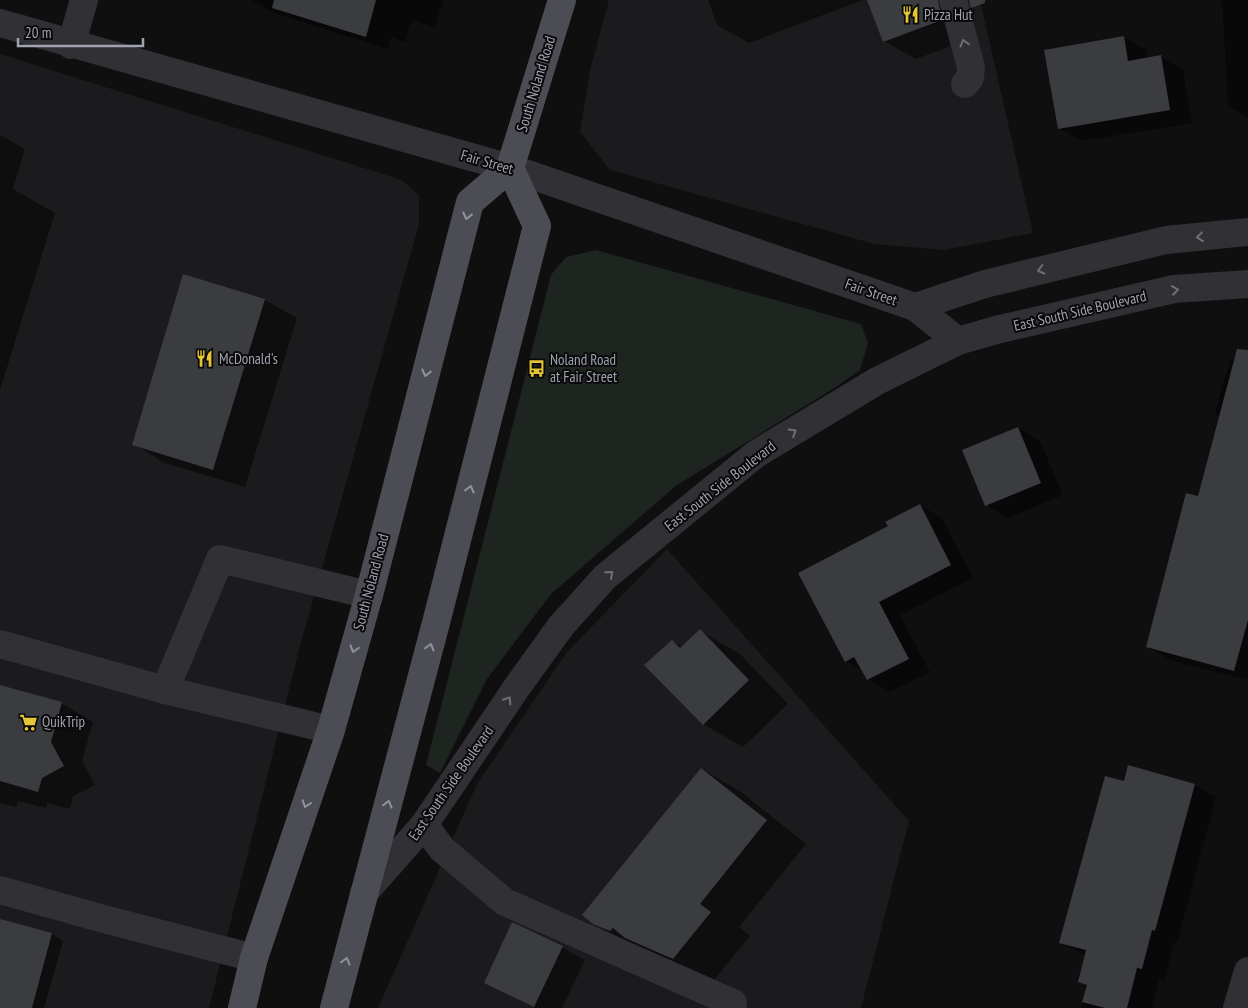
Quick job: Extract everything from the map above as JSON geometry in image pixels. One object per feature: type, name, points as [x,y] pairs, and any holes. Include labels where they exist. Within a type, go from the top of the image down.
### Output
[{"type":"main road","name":"South Noland Road","points":[[242,1008],[254,958],[331,730],[369,595],[470,202],[510,168],[562,0]]},
{"type":"main road","points":[[334,1008],[437,619],[537,226],[510,168]]},
{"type":"street","points":[[70,44],[84,0]]},
{"type":"street","points":[[953,0],[971,67],[970,78],[965,84]]},
{"type":"street","name":"Fair Street","points":[[0,23],[510,168],[915,306],[958,341]]},
{"type":"street","points":[[915,306],[985,284],[1166,240],[1248,232]]},
{"type":"street","name":"East South Side Boulevard","points":[[364,893],[424,825],[561,626],[606,577],[756,454],[878,380],[958,341],[996,330],[1174,289],[1248,284]]},
{"type":"street","points":[[166,690],[220,559],[369,595]]},
{"type":"street","points":[[0,644],[166,690],[331,730]]},
{"type":"street","points":[[424,825],[442,849],[505,902],[733,1003]]},
{"type":"street","points":[[0,890],[254,958]]},
{"type":"street","points":[[1237,1008],[1248,971]]},
{"type":"shaded area","points":[[609,0],[980,0],[1033,233],[944,250],[874,244],[610,170],[580,132],[590,70]]},
{"type":"shaded area","points":[[0,54],[402,180],[419,196],[419,224],[300,646],[209,1008],[0,1008]]},
{"type":"shaded area","points":[[596,250],[861,324],[868,343],[860,370],[836,387],[677,485],[551,594],[487,679],[440,773],[426,765],[551,275],[566,257]]},
{"type":"shaded area","points":[[667,549],[909,821],[861,1008],[378,1008],[477,784],[567,652]]},
{"type":"building","points":[[274,0],[376,0],[366,37],[272,8]]},
{"type":"building","points":[[867,0],[938,0],[942,20],[883,42]]},
{"type":"building","points":[[969,0],[985,0],[985,3],[971,8]]},
{"type":"building","points":[[1124,36],[1128,61],[1161,55],[1170,110],[1058,129],[1044,50]]},
{"type":"building","points":[[183,274],[265,299],[213,470],[132,445]]},
{"type":"building","points":[[1237,349],[1248,350],[1248,620],[1234,671],[1146,647],[1186,493],[1198,496]]},
{"type":"building","points":[[1018,427],[1041,483],[985,506],[962,450]]},
{"type":"building","points":[[920,504],[951,565],[879,602],[909,659],[867,680],[854,657],[845,662],[798,573],[888,526],[885,522]]},
{"type":"building","points":[[700,629],[749,680],[703,725],[644,665],[672,640],[680,648]]},
{"type":"building","name":"QuikTrip","points":[[0,685],[62,702],[51,742],[64,766],[42,778],[38,792],[0,781]]},
{"type":"building","points":[[1128,765],[1195,784],[1155,931],[1152,930],[1142,969],[1137,968],[1127,1008],[1105,1008],[1082,1002],[1087,985],[1078,982],[1086,950],[1059,943],[1105,776],[1124,781]]},
{"type":"building","points":[[701,768],[767,820],[700,904],[711,912],[673,959],[625,938],[613,928],[610,931],[593,924],[582,915]]},
{"type":"building","points":[[0,919],[52,933],[32,1008],[0,1008]]},
{"type":"building","points":[[512,922],[563,946],[534,1007],[484,983]]},
{"type":"place","name":"Pizza Hut","points":[[910,15]]},
{"type":"place","name":"McDonald's","points":[[205,359]]},
{"type":"place","name":"Noland Road at Fair Street","points":[[536,369]]},
{"type":"place","name":"QuikTrip","points":[[28,722]]}]
